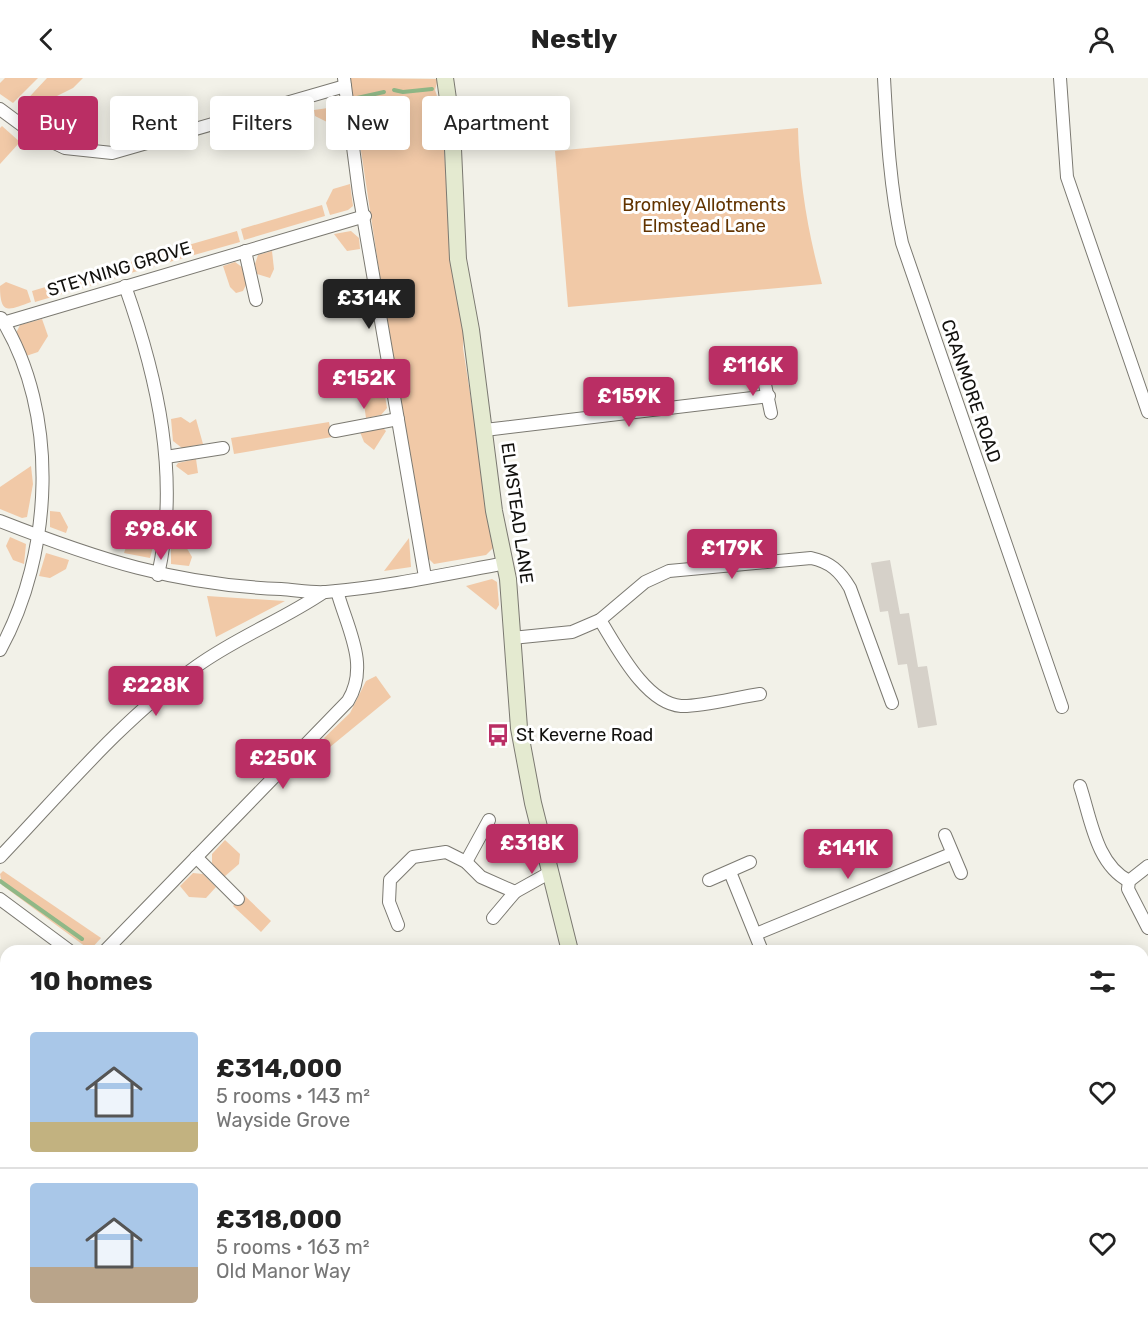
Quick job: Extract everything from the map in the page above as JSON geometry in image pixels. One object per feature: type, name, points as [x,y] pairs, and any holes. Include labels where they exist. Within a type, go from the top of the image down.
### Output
[{"type":"street","name":"ELMSTEAD LANE","points":[[445,78],[452,127],[458,259],[485,430],[494,511],[506,563],[519,728],[549,873],[568,945]]},
{"type":"street","name":"CRANMORE ROAD","points":[[884,78],[892,194],[902,243],[1062,707]]},
{"type":"street","points":[[1060,78],[1067,177],[1148,412]]},
{"type":"street","points":[[0,109],[31,132],[64,148],[112,153],[344,82],[359,194],[365,216],[425,577]]},
{"type":"street","name":"STEYNING GROVE","points":[[2,320],[365,216]]},
{"type":"street","points":[[244,251],[256,300]]},
{"type":"street","points":[[125,286],[154,375],[163,424],[166,457],[164,540],[158,575]]},
{"type":"street","points":[[0,650],[19,611],[38,536],[44,490],[43,451],[33,403],[22,365],[2,320]]},
{"type":"street","points":[[763,375],[771,413]]},
{"type":"street","points":[[485,430],[769,396]]},
{"type":"street","points":[[335,430],[398,419]]},
{"type":"street","points":[[166,457],[224,448]]},
{"type":"street","points":[[0,521],[38,536],[158,575],[249,588],[330,592],[506,563]]},
{"type":"street","points":[[512,638],[572,632],[600,620],[645,582],[669,571],[811,558],[826,561],[842,574],[850,588],[892,703]]},
{"type":"street","points":[[0,857],[122,728],[154,698],[225,647],[330,592]]},
{"type":"street","points":[[111,945],[340,711],[351,696],[356,683],[358,662],[330,592]]},
{"type":"street","points":[[600,620],[639,680],[655,695],[680,706],[760,694]]},
{"type":"street","points":[[1080,786],[1103,858],[1117,874],[1129,880]]},
{"type":"street","points":[[466,862],[489,820]]},
{"type":"street","points":[[945,835],[951,854],[961,873]]},
{"type":"street","points":[[398,925],[389,902],[390,880],[413,857],[446,852],[466,862],[481,877],[515,892]]},
{"type":"street","points":[[756,934],[951,854]]},
{"type":"street","points":[[196,857],[238,899]]},
{"type":"street","points":[[710,880],[750,862]]},
{"type":"street","points":[[1148,866],[1129,880],[1128,889],[1148,928]]},
{"type":"street","points":[[730,872],[760,945]]},
{"type":"street","points":[[493,918],[515,892],[549,873]]},
{"type":"street","points":[[0,899],[62,945]]},
{"type":"green space","points":[[5,78],[38,78],[13,103],[0,94],[0,83]]},
{"type":"green space","points":[[47,78],[83,78],[73,88],[57,96],[30,96]]},
{"type":"green space","points":[[350,78],[438,79],[435,90],[437,96],[422,96],[422,150],[444,150],[450,235],[464,317],[463,348],[493,541],[493,548],[486,555],[434,564],[425,555],[422,521],[384,303],[361,150],[410,150],[410,96],[353,96]]},
{"type":"green space","points":[[326,108],[326,122],[315,116],[314,110]]},
{"type":"green space","points":[[2,126],[18,140],[18,144],[0,164],[0,128]]},
{"type":"green space","name":"Bromley Allotments Elmstead Lane","points":[[798,128],[805,206],[822,284],[568,307],[555,151]]},
{"type":"green space","points":[[350,184],[353,206],[348,210],[330,215],[326,203],[333,189]]},
{"type":"green space","points":[[322,205],[325,216],[244,240],[241,229]]},
{"type":"green space","points":[[237,231],[240,242],[120,276],[119,265]]},
{"type":"green space","points":[[351,231],[359,238],[360,249],[347,251],[334,234]]},
{"type":"green space","points":[[272,251],[274,269],[270,278],[257,274],[255,264],[258,255]]},
{"type":"green space","points":[[235,262],[242,267],[247,283],[243,291],[236,293],[230,287],[223,266]]},
{"type":"green space","points":[[113,267],[116,278],[35,302],[32,291]]},
{"type":"green space","points":[[6,282],[27,290],[31,302],[12,308],[4,306],[0,296],[0,286]]},
{"type":"green space","points":[[42,319],[48,336],[38,352],[26,356],[16,333],[20,325]]},
{"type":"green space","points":[[384,389],[387,408],[381,415],[366,418],[364,404],[374,392]]},
{"type":"green space","points":[[181,417],[190,423],[196,419],[203,444],[182,448],[173,441],[171,419]]},
{"type":"green space","points":[[329,422],[332,437],[234,454],[231,438]]},
{"type":"green space","points":[[383,428],[386,431],[374,450],[364,442],[360,432]]},
{"type":"green space","points":[[196,459],[198,473],[188,475],[176,466],[178,463]]},
{"type":"green space","points":[[31,466],[33,484],[27,517],[22,518],[0,509],[0,487]]},
{"type":"green space","points":[[50,511],[60,512],[68,527],[66,533],[50,527]]},
{"type":"green space","points":[[157,532],[150,558],[124,553],[131,533]]},
{"type":"green space","points":[[10,537],[26,544],[24,564],[13,560],[6,546]]},
{"type":"green space","points":[[409,538],[411,567],[384,571]]},
{"type":"green space","points":[[171,545],[185,545],[192,557],[189,566],[171,564]]},
{"type":"green space","points":[[46,553],[69,560],[66,569],[50,578],[39,576]]},
{"type":"green space","points":[[492,579],[497,582],[499,605],[496,610],[466,586]]},
{"type":"green space","points":[[207,596],[285,601],[216,637]]},
{"type":"green space","points":[[376,676],[391,697],[330,747],[324,738],[350,713],[366,681]]},
{"type":"green space","points":[[225,840],[240,854],[239,864],[224,877],[212,863],[212,854]]},
{"type":"green space","points":[[3,871],[101,938],[95,945],[83,945],[2,885],[0,874]]},
{"type":"green space","points":[[193,873],[203,874],[216,887],[206,898],[189,897],[180,886]]},
{"type":"green space","points":[[244,895],[271,921],[261,932],[233,906]]},
{"type":"building","points":[[890,560],[900,614],[909,613],[918,667],[927,666],[937,725],[918,728],[907,664],[898,665],[888,611],[880,612],[871,563]]},
{"type":"waterway","points":[[394,90],[403,92],[432,89]]},
{"type":"waterway","points":[[366,96],[384,92]]},
{"type":"waterway","points":[[0,881],[82,939]]},
{"type":"place","name":"St Keverne Road","points":[[498,735]]}]
